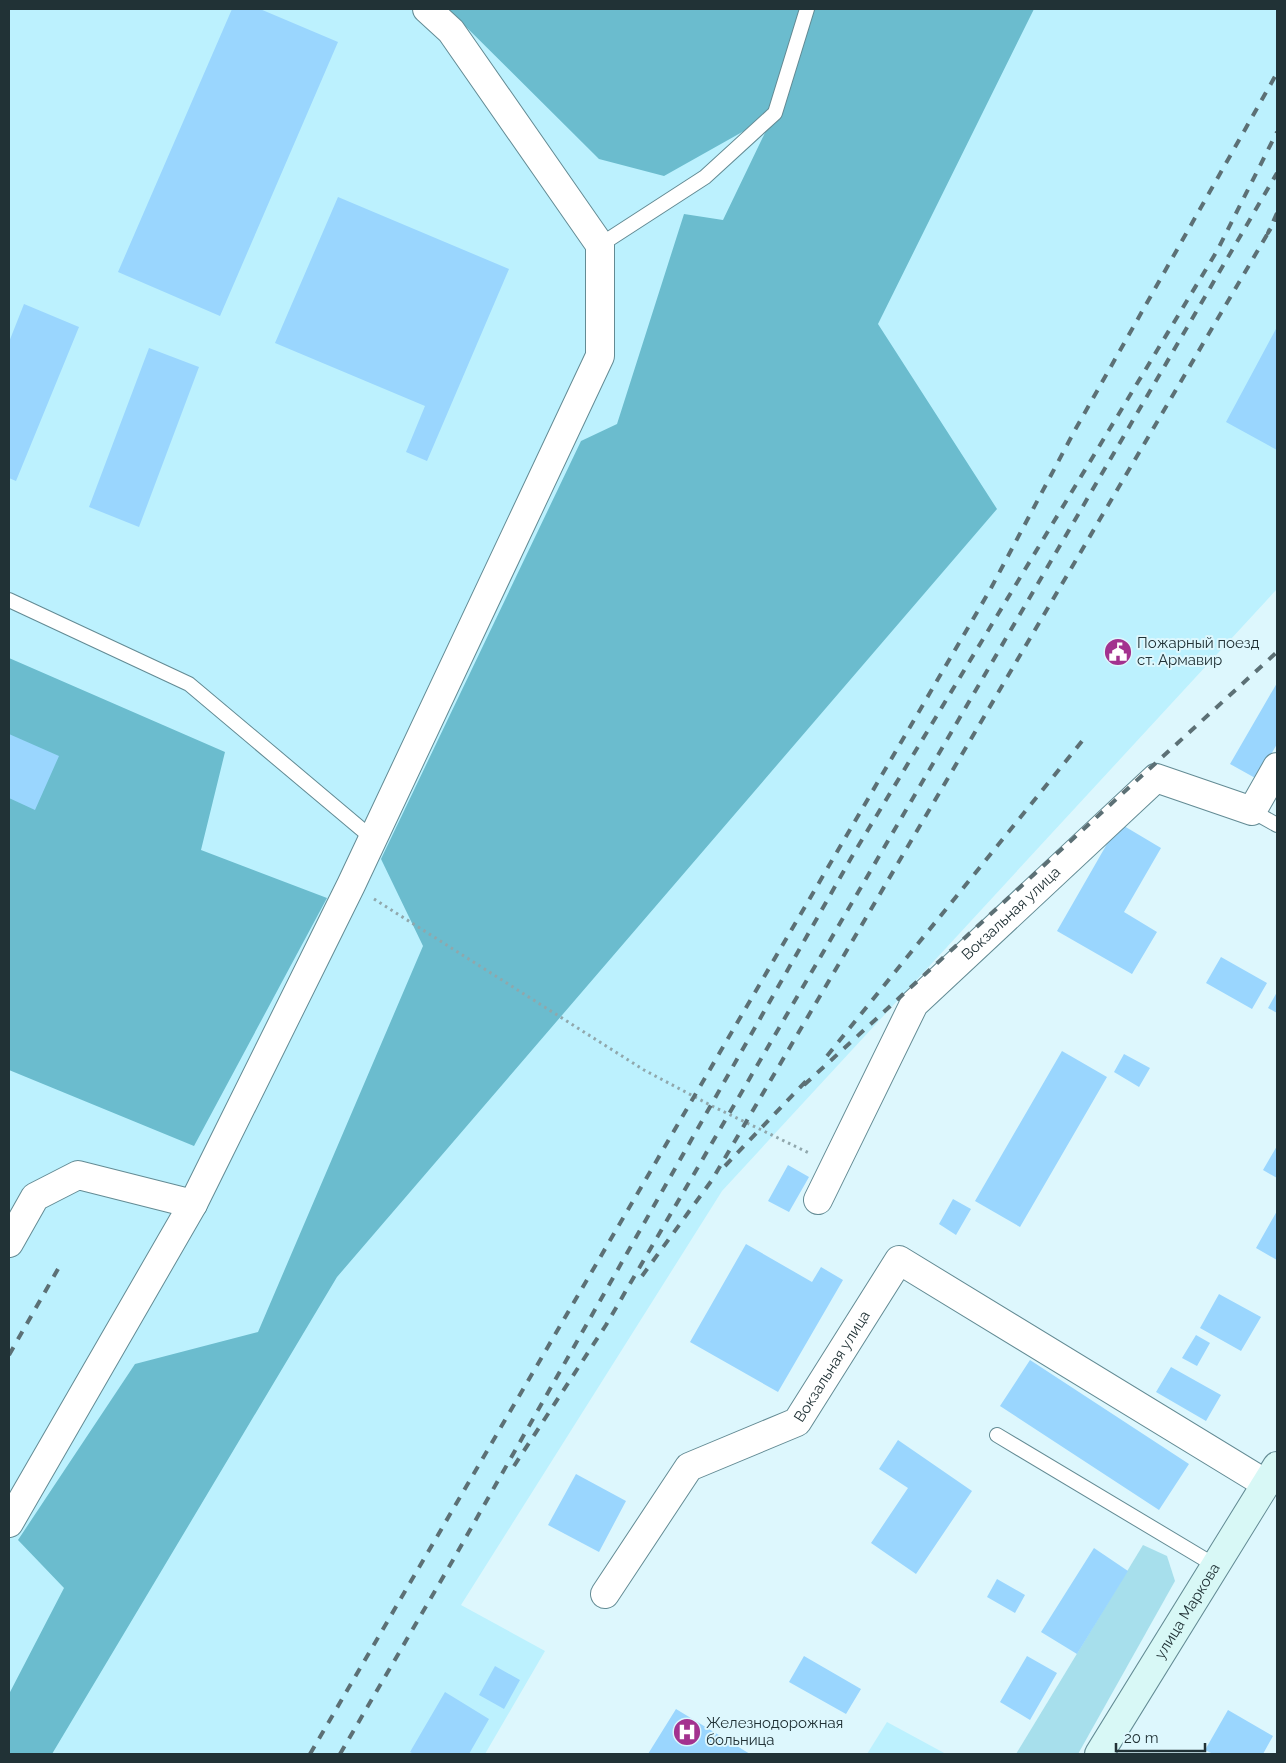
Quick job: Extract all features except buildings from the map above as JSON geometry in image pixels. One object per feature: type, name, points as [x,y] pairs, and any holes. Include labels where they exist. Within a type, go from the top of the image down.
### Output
[{"type":"main road","name":"улица Маркова","points":[[1099,1754],[1274,1472]]},
{"type":"street","points":[[9,1522],[192,1204],[351,885],[600,356],[600,245],[451,31],[427,9]]},
{"type":"street","points":[[1252,811],[1277,767]]},
{"type":"street","name":"Вокзальная улица","points":[[818,1200],[914,1004],[1156,778],[1252,811]]},
{"type":"street","points":[[9,1243],[35,1197],[78,1175],[192,1204]]},
{"type":"street","name":"Вокзальная улица","points":[[605,1594],[689,1467],[797,1422],[899,1260],[1274,1472]]},
{"type":"lane","points":[[600,245],[705,177],[775,113],[806,9]]},
{"type":"lane","points":[[9,600],[188,684],[372,838]]},
{"type":"lane","points":[[1252,811],[1277,824]]},
{"type":"lane","points":[[997,1435],[1216,1566]]},
{"type":"path","points":[[351,885],[644,1070],[712,1106],[836,1166]]},
{"type":"shaded area","points":[[9,9],[1277,9],[1277,589],[722,1191],[461,1605],[545,1651],[485,1754],[9,1754]]},
{"type":"shaded area","points":[[448,9],[1034,9],[878,324],[997,509],[337,1277],[52,1754],[9,1754],[9,1694],[64,1588],[18,1540],[135,1364],[258,1332],[423,946],[381,859],[581,441],[617,424],[684,214],[723,220],[774,114],[664,176],[599,159]]},
{"type":"shaded area","points":[[9,658],[225,752],[201,850],[327,898],[194,1146],[9,1070]]},
{"type":"shaded area","points":[[1143,1545],[1167,1556],[1175,1581],[1078,1754],[1016,1754]]},
{"type":"shaded area","name":"Железнодорожная больница","points":[[887,1722],[946,1754],[867,1754]]},
{"type":"railway","points":[[310,1754],[990,590],[1075,430],[1277,73]]},
{"type":"railway","points":[[340,1754],[453,1560],[854,853],[1217,251],[1277,132]]},
{"type":"railway","points":[[514,1466],[606,1325],[1277,173]]},
{"type":"railway","points":[[1277,213],[1268,233],[1277,218]]},
{"type":"railway","points":[[642,1276],[712,1180],[1268,233]]},
{"type":"railway","points":[[804,1085],[1277,652]]},
{"type":"railway","points":[[827,1056],[1083,740]]},
{"type":"railway","points":[[725,1166],[808,1079]]},
{"type":"railway","points":[[9,1355],[58,1269]]},
{"type":"place","name":"Пожарный поезд ст. Армавир","points":[[1118,652]]},
{"type":"place","name":"Железнодорожная больница","points":[[687,1732]]}]
